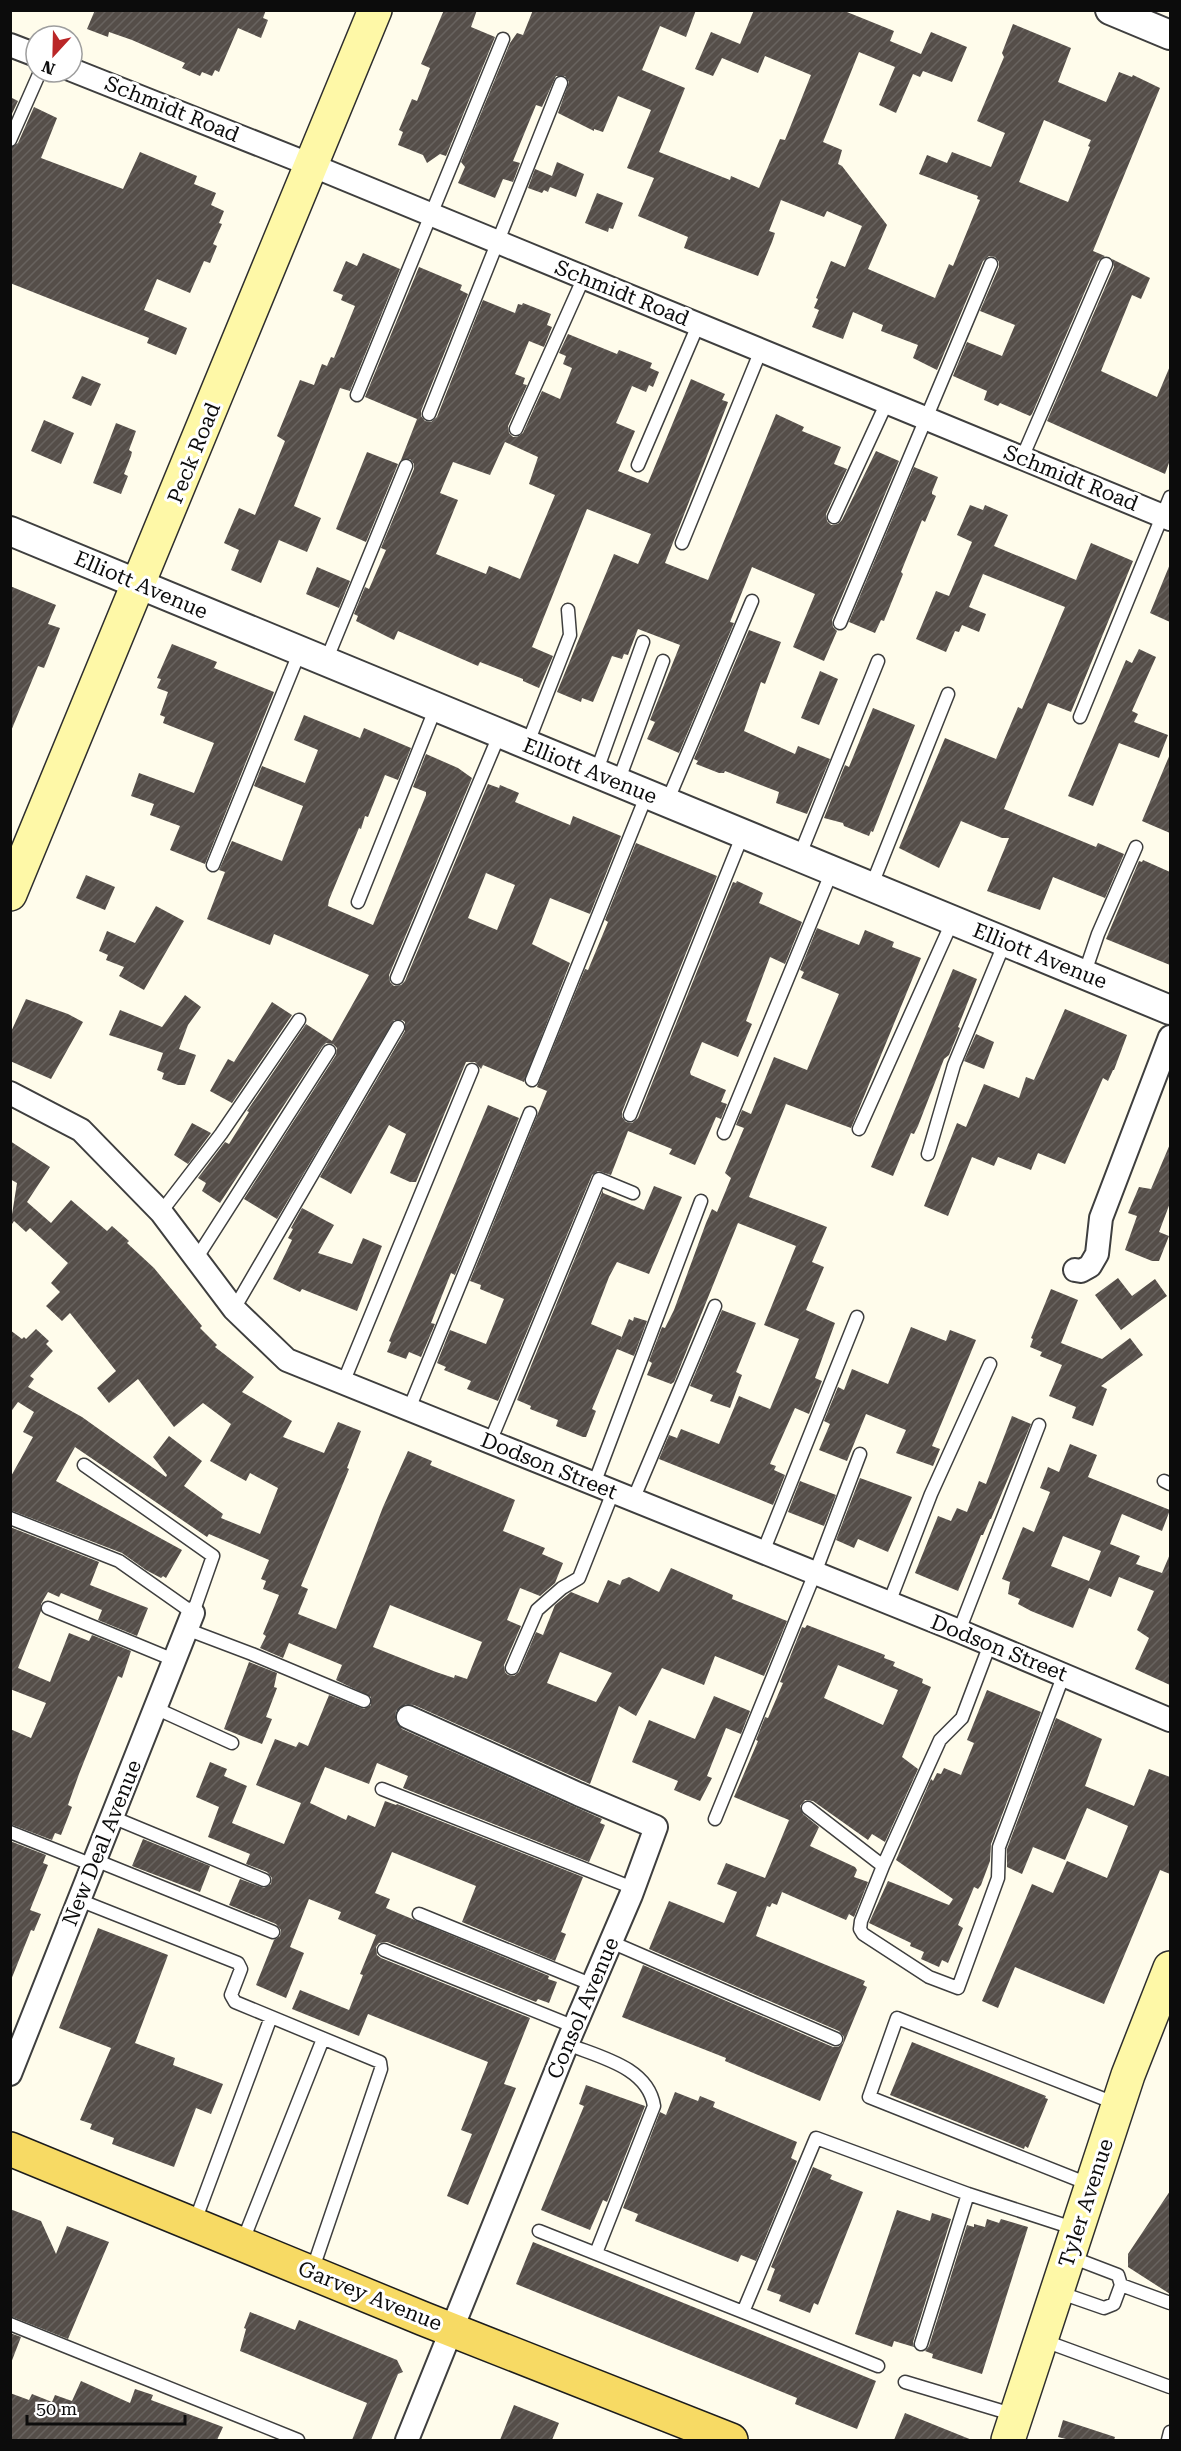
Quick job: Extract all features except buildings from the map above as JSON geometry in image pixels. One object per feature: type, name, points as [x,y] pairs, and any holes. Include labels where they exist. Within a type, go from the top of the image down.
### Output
[{"type":"main road","name":"Peck Road","points":[[10,894],[140,585],[375,10]]},
{"type":"main road","name":"Tyler Avenue","points":[[1012,2428],[1118,2104],[1170,1968]]},
{"type":"main road","name":"Garvey Avenue","points":[[10,2149],[451,2330],[731,2440]]},
{"type":"street","points":[[1110,10],[1170,35]]},
{"type":"street","name":"Schmidt Road","points":[[84,75],[431,214],[1022,458],[1168,511]]},
{"type":"street","name":"Elliott Avenue","points":[[10,531],[1170,1010]]},
{"type":"street","points":[[1074,1270],[1081,1271],[1090,1266],[1097,1254],[1101,1218],[1170,1037]]},
{"type":"street","name":"Dodson Street","points":[[10,1093],[81,1130],[161,1212],[234,1310],[287,1360],[959,1631],[1170,1719]]},
{"type":"street","name":"New Deal Avenue","points":[[10,2074],[190,1621]]},
{"type":"street","name":"Consol Avenue","points":[[407,2440],[657,1827],[408,1717]]},
{"type":"lane","points":[[357,395],[503,39]]},
{"type":"lane","points":[[10,140],[35,84]]},
{"type":"lane","points":[[429,414],[561,84]]},
{"type":"lane","points":[[840,623],[991,264]]},
{"type":"lane","points":[[1022,458],[1106,264]]},
{"type":"lane","points":[[516,429],[584,277]]},
{"type":"lane","points":[[638,465],[698,325]]},
{"type":"lane","points":[[682,543],[761,350]]},
{"type":"lane","points":[[834,517],[887,402]]},
{"type":"lane","points":[[326,661],[406,466]]},
{"type":"lane","points":[[1080,717],[1168,511]]},
{"type":"lane","points":[[532,1080],[657,798],[752,601]]},
{"type":"lane","points":[[527,745],[570,635],[568,610]]},
{"type":"lane","points":[[607,778],[643,642]]},
{"type":"lane","points":[[213,865],[300,651]]},
{"type":"lane","points":[[607,778],[663,661]]},
{"type":"lane","points":[[799,856],[878,661]]},
{"type":"lane","points":[[871,886],[948,694]]},
{"type":"lane","points":[[358,902],[436,707]]},
{"type":"lane","points":[[397,978],[500,733]]},
{"type":"lane","points":[[630,1114],[743,834]]},
{"type":"lane","points":[[1084,975],[1098,934],[1136,847]]},
{"type":"lane","points":[[724,1133],[832,871]]},
{"type":"lane","points":[[859,1129],[953,920]]},
{"type":"lane","points":[[928,1154],[954,1065],[1005,942]]},
{"type":"lane","points":[[161,1212],[221,1134],[298,1020]]},
{"type":"lane","points":[[234,1310],[398,1027]]},
{"type":"lane","points":[[196,1259],[329,1051]]},
{"type":"lane","points":[[343,1383],[472,1070]]},
{"type":"lane","points":[[409,1409],[530,1113]]},
{"type":"lane","points":[[490,1442],[599,1179],[633,1193]]},
{"type":"lane","points":[[512,1668],[537,1610],[562,1588],[579,1578],[614,1492],[701,1201]]},
{"type":"lane","points":[[614,1492],[715,1306]]},
{"type":"lane","points":[[763,1552],[857,1317]]},
{"type":"lane","points":[[890,1603],[931,1494],[990,1364]]},
{"type":"lane","points":[[959,1631],[1039,1425]]},
{"type":"lane","points":[[715,1819],[815,1573],[860,1454]]},
{"type":"lane","points":[[84,1465],[213,1556],[190,1621]]},
{"type":"lane","points":[[10,1518],[119,1561],[190,1621],[364,1701]]},
{"type":"lane","points":[[48,1608],[174,1660]]},
{"type":"lane","points":[[990,1644],[962,1718],[940,1740],[882,1866],[861,1921],[860,1929],[863,1934],[929,1977],[958,1988],[998,1878],[999,1847],[1064,1674]]},
{"type":"lane","points":[[155,1708],[232,1743]]},
{"type":"lane","points":[[382,1789],[633,1888]]},
{"type":"lane","points":[[807,1808],[882,1866]]},
{"type":"lane","points":[[112,1817],[264,1880]]},
{"type":"lane","points":[[10,1832],[94,1862],[273,1932]]},
{"type":"lane","points":[[79,1900],[238,1963],[241,1969],[231,1995],[235,2002],[380,2062],[381,2070],[311,2272]]},
{"type":"lane","points":[[419,1914],[593,1985]]},
{"type":"lane","points":[[611,1942],[836,2039]]},
{"type":"lane","points":[[384,1950],[571,2036],[634,2073],[649,2089],[654,2106],[596,2253]]},
{"type":"lane","points":[[194,2224],[271,2017]]},
{"type":"lane","points":[[1092,2185],[869,2097],[897,2018],[1118,2104]]},
{"type":"lane","points":[[241,2244],[323,2039]]},
{"type":"lane","points":[[743,2312],[816,2138],[968,2194],[1073,2243],[1118,2275],[1121,2285],[1114,2304],[1104,2308],[1057,2291]]},
{"type":"lane","points":[[921,2344],[968,2194]]},
{"type":"lane","points":[[538,2231],[878,2366]]},
{"type":"lane","points":[[1121,2285],[1170,2303]]},
{"type":"lane","points":[[10,2324],[298,2440]]},
{"type":"lane","points":[[1041,2339],[1170,2387]]},
{"type":"lane","points":[[904,2382],[1012,2428]]},
{"type":"lane","points":[[1168,2440],[1170,2432]]}]
